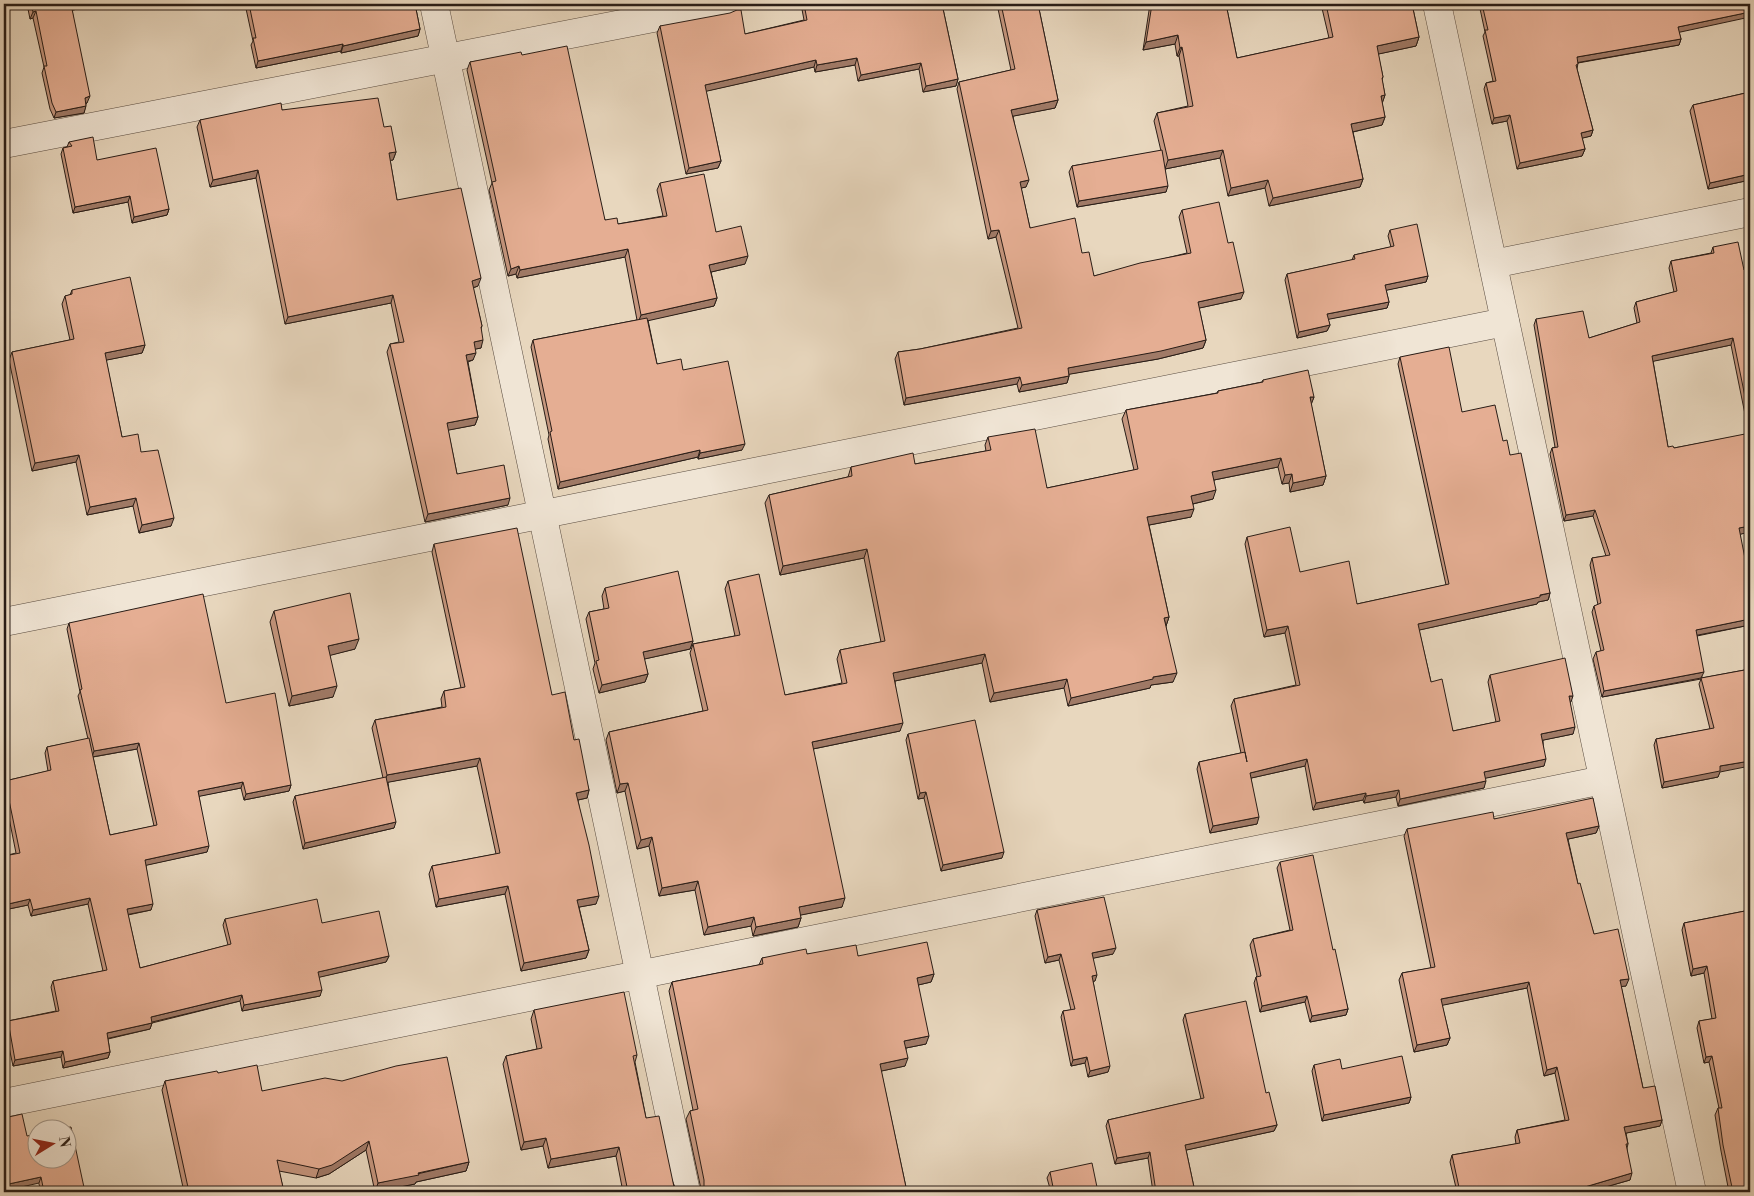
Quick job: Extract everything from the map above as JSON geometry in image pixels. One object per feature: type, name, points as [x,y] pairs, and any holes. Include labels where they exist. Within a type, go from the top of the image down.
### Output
[{"type":"street","points":[[434,4],[686,1192]]},
{"type":"street","points":[[4,144],[726,4]]},
{"type":"street","points":[[1437,4],[1692,1192]]},
{"type":"street","points":[[1493,264],[1750,212]]},
{"type":"street","points":[[4,622],[1505,322]]},
{"type":"street","points":[[4,1103],[1603,780]]},
{"type":"building","points":[[31,4],[71,4],[90,96],[85,98],[86,106],[56,112],[52,103],[44,66],[47,66],[36,11],[33,12]]},
{"type":"building","points":[[249,4],[415,4],[420,29],[343,46],[343,44],[258,61],[253,38],[256,38]]},
{"type":"building","points":[[804,4],[942,4],[958,79],[926,86],[921,63],[861,75],[857,58],[817,65],[816,60],[705,85],[721,161],[689,168],[660,26],[741,10],[745,34],[807,20]]},
{"type":"building","points":[[1001,4],[1038,4],[1058,100],[1011,110],[1029,180],[1020,182],[1030,228],[1075,218],[1082,253],[1089,252],[1094,276],[1140,263],[1191,253],[1182,210],[1219,202],[1228,243],[1233,242],[1244,292],[1198,302],[1206,340],[1161,351],[1068,368],[1069,376],[1022,385],[1020,377],[906,398],[898,352],[1022,328],[999,230],[991,231],[959,82],[1015,69]]},
{"type":"building","points":[[1152,4],[1226,4],[1237,58],[1333,37],[1326,4],[1412,4],[1419,37],[1377,46],[1383,77],[1385,95],[1381,96],[1385,117],[1351,124],[1363,179],[1273,198],[1268,180],[1231,188],[1223,150],[1168,160],[1157,113],[1193,106],[1178,35],[1146,42]]},
{"type":"building","points":[[1482,4],[1750,4],[1750,12],[1678,27],[1681,39],[1577,57],[1578,64],[1576,65],[1593,130],[1581,133],[1585,149],[1520,163],[1510,115],[1494,118],[1486,83],[1496,81],[1485,30],[1488,30]]},
{"type":"building","points":[[567,46],[605,220],[617,218],[618,224],[667,216],[660,183],[704,174],[716,232],[741,226],[748,256],[709,265],[717,298],[641,315],[628,249],[520,270],[519,266],[511,269],[492,182],[496,181],[470,62],[521,52],[522,55]]},
{"type":"building","points":[[1750,92],[1750,174],[1710,183],[1693,105]]},
{"type":"building","points":[[378,98],[384,127],[391,126],[396,152],[389,153],[397,200],[461,188],[481,278],[472,281],[482,326],[483,340],[474,342],[476,353],[466,355],[478,417],[447,423],[457,474],[504,465],[510,498],[428,514],[390,344],[404,342],[393,295],[288,317],[258,170],[213,180],[200,120],[281,103],[282,110]]},
{"type":"building","points":[[93,137],[97,160],[156,148],[169,209],[134,217],[130,196],[75,207],[63,148],[72,146],[69,142]]},
{"type":"building","points":[[1162,150],[1168,186],[1079,201],[1072,166]]},
{"type":"building","points":[[1417,224],[1428,276],[1385,285],[1389,302],[1327,314],[1330,325],[1299,332],[1287,274],[1355,259],[1354,255],[1394,246],[1390,230]]},
{"type":"building","points":[[1738,242],[1744,270],[1750,269],[1750,421],[1733,338],[1652,356],[1668,447],[1673,446],[1674,448],[1750,433],[1750,526],[1739,528],[1750,584],[1750,619],[1696,630],[1704,672],[1604,691],[1596,652],[1604,650],[1594,606],[1601,603],[1592,558],[1610,555],[1595,510],[1566,515],[1552,448],[1558,447],[1536,319],[1583,311],[1589,338],[1640,322],[1636,302],[1677,291],[1671,261],[1714,253],[1713,247]]},
{"type":"building","points":[[130,277],[145,345],[105,353],[122,437],[138,434],[141,452],[158,450],[174,518],[142,525],[136,498],[90,507],[79,455],[35,463],[12,352],[74,339],[65,296],[72,294],[72,290]]},
{"type":"building","points":[[647,318],[657,364],[681,359],[683,370],[728,361],[745,444],[700,453],[700,450],[560,482],[550,432],[552,431],[533,340]]},
{"type":"building","points":[[1449,347],[1462,412],[1495,405],[1503,441],[1507,440],[1510,455],[1521,453],[1550,593],[1540,595],[1540,597],[1418,624],[1431,682],[1442,679],[1453,731],[1500,721],[1490,675],[1565,658],[1573,696],[1569,696],[1575,727],[1541,734],[1546,759],[1484,772],[1486,781],[1400,799],[1399,790],[1366,796],[1366,793],[1316,803],[1307,759],[1250,773],[1259,817],[1213,826],[1199,762],[1245,752],[1234,699],[1300,685],[1288,626],[1267,630],[1247,537],[1290,527],[1300,572],[1349,561],[1357,604],[1449,584],[1400,357]]},
{"type":"building","points":[[1308,370],[1314,397],[1310,397],[1326,476],[1293,483],[1292,474],[1285,475],[1281,458],[1212,472],[1216,490],[1191,496],[1194,509],[1147,517],[1169,617],[1164,618],[1177,673],[1153,677],[1153,679],[1071,698],[1067,679],[994,693],[985,654],[893,673],[903,723],[812,742],[845,898],[799,907],[801,918],[756,927],[754,917],[708,927],[698,881],[662,888],[652,837],[641,840],[628,783],[620,784],[609,732],[708,710],[693,644],[740,635],[728,581],[759,574],[785,695],[847,683],[840,650],[885,641],[867,549],[783,566],[769,495],[852,476],[851,467],[913,453],[915,464],[991,450],[988,437],[1035,429],[1047,488],[1138,469],[1126,410],[1218,393],[1218,391]]},
{"type":"building","points":[[517,528],[552,695],[565,692],[574,740],[579,739],[589,790],[576,793],[599,896],[577,900],[589,950],[524,963],[508,886],[439,899],[432,866],[500,853],[480,758],[387,775],[375,720],[446,707],[444,691],[465,687],[434,544]]},
{"type":"building","points":[[678,571],[693,641],[643,652],[648,674],[602,685],[596,661],[599,660],[589,612],[609,608],[605,588]]},
{"type":"building","points":[[350,593],[359,639],[328,646],[337,686],[292,696],[274,611]]},
{"type":"building","points":[[203,594],[226,703],[275,693],[291,785],[246,794],[243,782],[198,791],[209,846],[145,860],[153,904],[127,909],[140,968],[231,944],[225,919],[317,899],[322,923],[379,911],[389,956],[318,972],[322,990],[244,1005],[242,995],[151,1017],[152,1023],[107,1033],[110,1052],[65,1062],[63,1051],[15,1060],[8,1021],[59,1011],[53,981],[107,970],[90,898],[33,910],[30,899],[4,905],[4,856],[20,853],[5,781],[51,770],[47,747],[89,738],[110,835],[157,825],[139,743],[94,751],[80,690],[82,689],[69,623]]},
{"type":"building","points":[[1750,669],[1750,761],[1720,766],[1720,771],[1664,782],[1656,739],[1714,728],[1701,678]]},
{"type":"building","points":[[975,720],[1004,852],[943,865],[926,792],[920,793],[908,734]]},
{"type":"building","points":[[386,777],[396,822],[305,843],[295,796]]},
{"type":"building","points":[[1593,798],[1599,826],[1566,833],[1578,884],[1580,883],[1594,934],[1618,929],[1629,979],[1620,980],[1643,1088],[1655,1086],[1662,1120],[1624,1127],[1632,1173],[1568,1192],[1460,1192],[1452,1155],[1520,1143],[1517,1130],[1569,1120],[1557,1067],[1547,1070],[1529,982],[1441,999],[1450,1038],[1417,1045],[1402,973],[1435,967],[1407,829],[1493,812],[1494,819]]},
{"type":"building","points":[[1313,855],[1333,950],[1335,949],[1348,1009],[1312,1016],[1307,996],[1262,1006],[1256,977],[1261,976],[1253,939],[1293,930],[1280,862]]},
{"type":"building","points":[[1104,897],[1116,948],[1092,953],[1097,975],[1092,976],[1110,1066],[1090,1071],[1087,1057],[1073,1060],[1063,1011],[1075,1009],[1061,954],[1048,957],[1037,910]]},
{"type":"building","points":[[1750,910],[1750,1192],[1733,1192],[1723,1145],[1718,1108],[1722,1108],[1712,1056],[1706,1057],[1699,1021],[1716,1018],[1707,966],[1693,969],[1684,923]]},
{"type":"building","points":[[927,942],[934,974],[917,978],[929,1036],[904,1041],[908,1058],[880,1064],[907,1192],[701,1192],[704,1189],[704,1180],[690,1111],[698,1109],[672,982],[763,964],[762,958],[806,949],[807,954],[856,945],[858,956]]},
{"type":"building","points":[[624,992],[637,1055],[633,1056],[646,1118],[659,1116],[674,1187],[677,1192],[628,1192],[619,1147],[551,1159],[546,1138],[524,1142],[506,1056],[542,1048],[534,1010]]},
{"type":"building","points":[[1246,1001],[1266,1093],[1269,1092],[1277,1125],[1185,1145],[1195,1192],[1156,1192],[1150,1152],[1117,1158],[1108,1120],[1204,1098],[1185,1014]]},
{"type":"building","points":[[1402,1056],[1411,1097],[1324,1115],[1314,1065],[1340,1059],[1342,1069]]},
{"type":"building","points":[[447,1057],[469,1162],[378,1183],[369,1141],[332,1165],[319,1169],[277,1160],[284,1192],[189,1192],[165,1081],[257,1065],[262,1091],[325,1078],[342,1081],[396,1066]]},
{"type":"building","points":[[22,1114],[28,1136],[28,1168],[78,1168],[78,1160],[85,1192],[44,1192],[41,1177],[4,1185],[4,1118]]},
{"type":"building","points":[[1092,1163],[1098,1192],[1054,1192],[1050,1172]]}]
